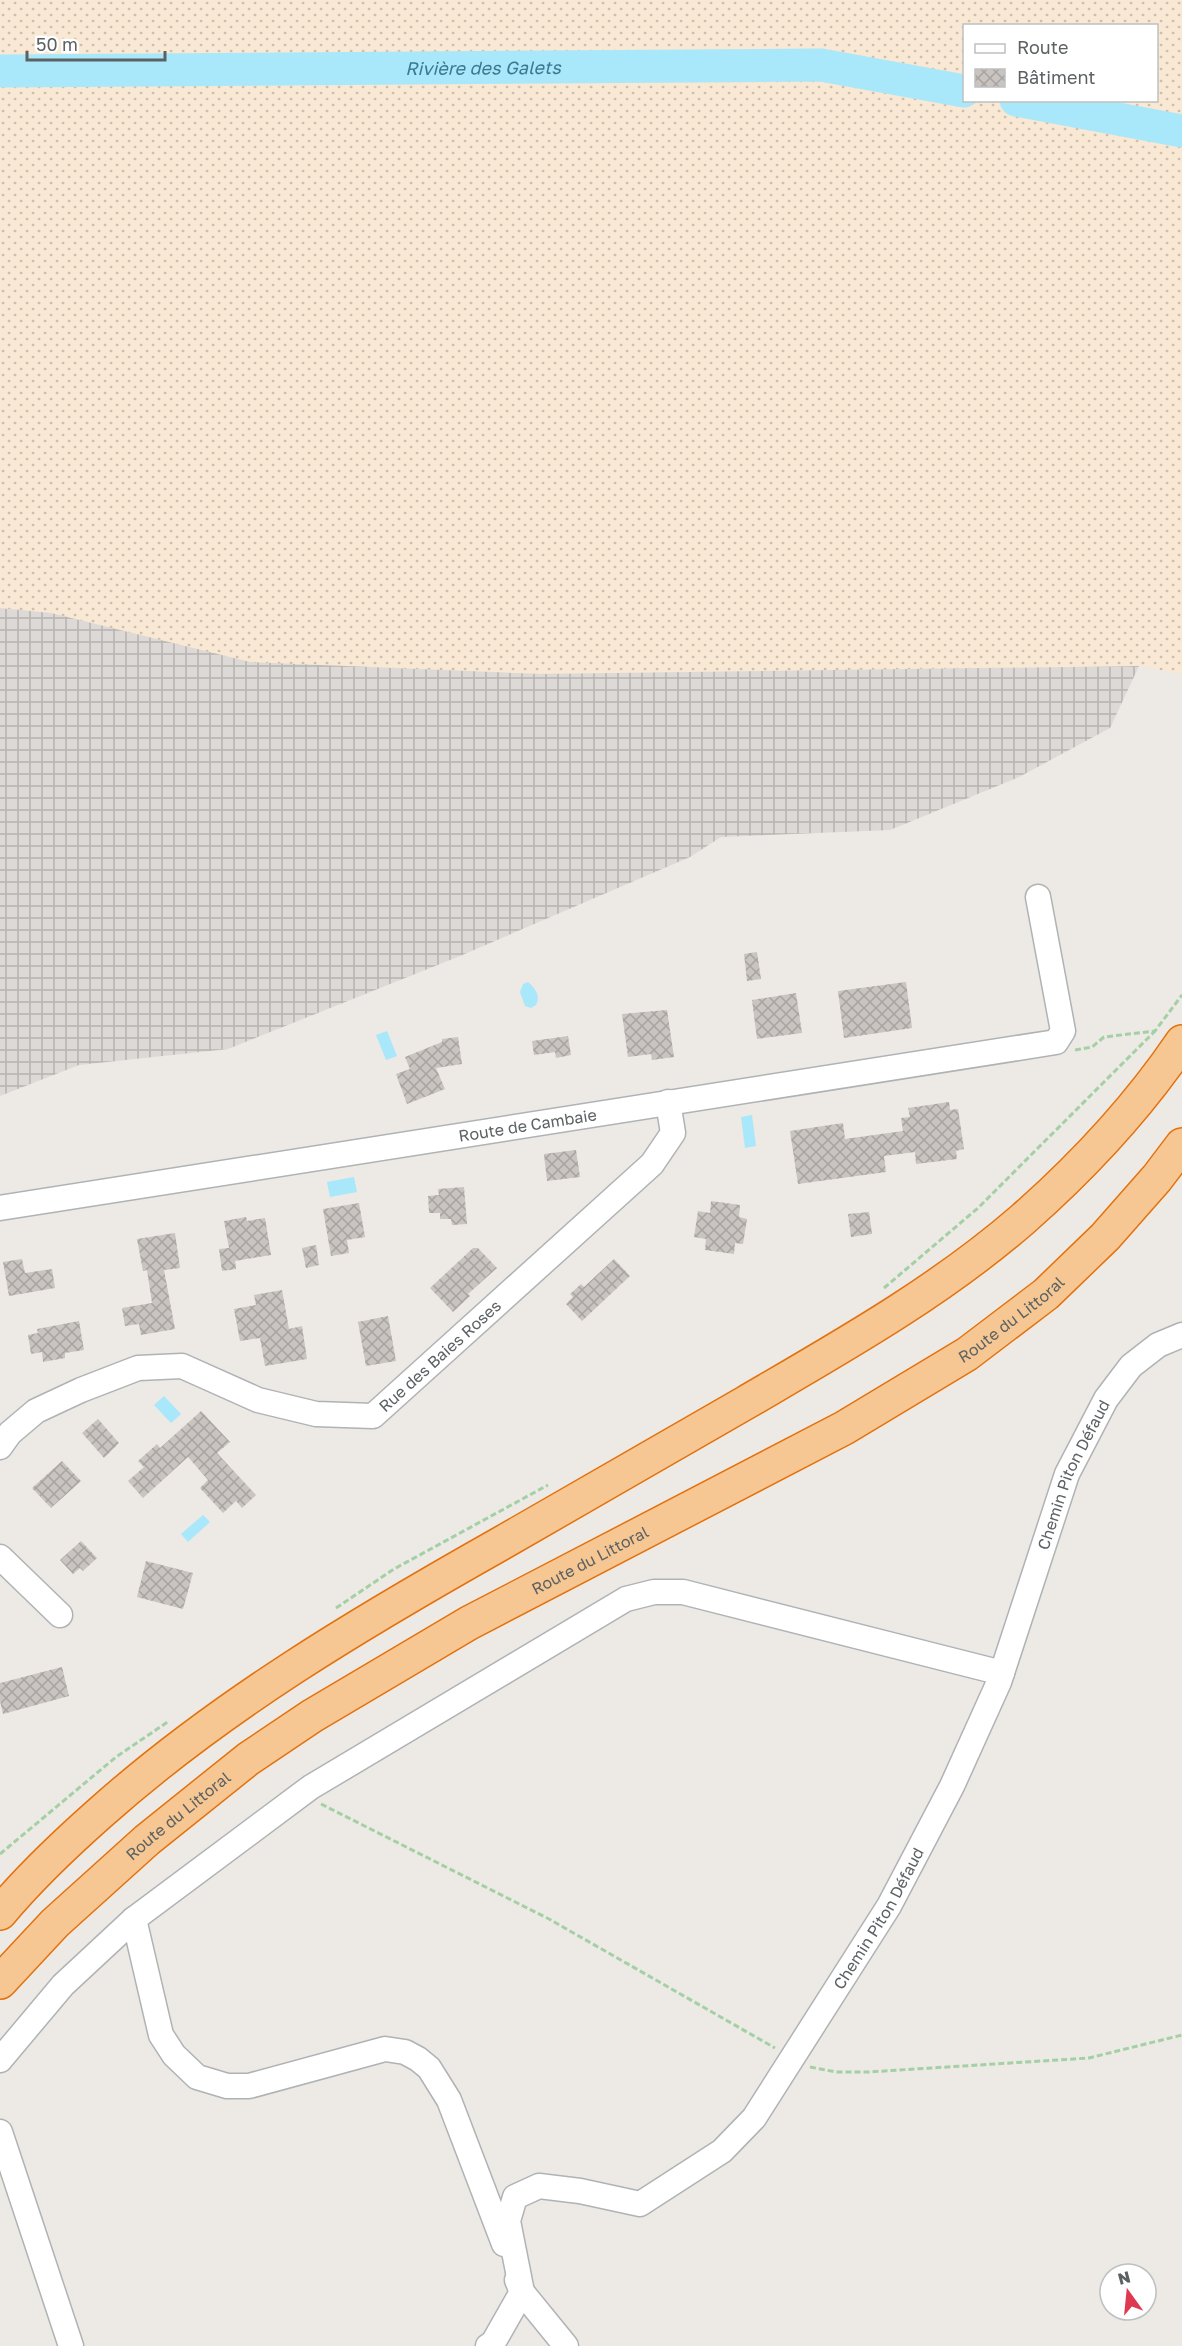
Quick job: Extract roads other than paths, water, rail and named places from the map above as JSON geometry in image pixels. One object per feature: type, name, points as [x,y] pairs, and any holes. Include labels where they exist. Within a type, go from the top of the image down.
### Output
[{"type":"highway","points":[[0,1913],[83,1828],[140,1778],[203,1729],[266,1685],[354,1628],[846,1344],[962,1266],[1023,1219],[1134,1106],[1168,1036]]},
{"type":"highway","name":"Route du Littoral","points":[[0,1982],[55,1923],[147,1840],[248,1759],[312,1716],[469,1623],[844,1428],[967,1354],[1046,1294],[1097,1245],[1157,1178],[1182,1144]]},
{"type":"street","name":"Route de Cambaie","points":[[0,1208],[1056,1042],[1063,1031],[1038,897]]},
{"type":"street","name":"Rue des Baies Roses","points":[[0,1447],[10,1433],[36,1411],[81,1390],[138,1368],[182,1366],[258,1400],[316,1414],[374,1416],[652,1164],[673,1133],[668,1102]]},
{"type":"street","name":"Chemin Piton Défaud","points":[[522,2292],[508,2221],[515,2197],[539,2186],[580,2191],[640,2204],[722,2151],[754,2118],[889,1906],[952,1786],[1002,1673],[1067,1474],[1106,1399],[1131,1366],[1158,1345],[1182,1335]]},
{"type":"street","points":[[0,1557],[60,1615]]},
{"type":"street","points":[[0,2060],[63,1986],[134,1919],[301,1794],[626,1599],[654,1592],[683,1592],[1002,1673]]},
{"type":"street","points":[[134,1919],[161,2035],[174,2055],[197,2077],[227,2086],[249,2086],[385,2049],[405,2052],[429,2068],[449,2100],[522,2292],[566,2346]]},
{"type":"street","points":[[0,2132],[71,2346]]},
{"type":"street","points":[[488,2346],[493,2343],[522,2292]]},
{"type":"water","points":[[528,982],[538,995],[536,1005],[531,1008],[525,1006],[520,992],[523,984]]},
{"type":"water","points":[[387,1031],[397,1056],[386,1060],[376,1035]]},
{"type":"water","points":[[752,1115],[756,1146],[745,1148],[741,1117]]},
{"type":"water","points":[[354,1177],[357,1192],[330,1197],[327,1182]]},
{"type":"water","points":[[164,1396],[181,1414],[171,1423],[154,1405]]},
{"type":"water","points":[[203,1515],[210,1522],[188,1542],[181,1534]]},
{"type":"waterway","name":"Rivière des Galets","points":[[0,71],[821,65],[963,91]]},
{"type":"waterway","name":"Rivière des Galets","points":[[1027,102],[1182,131]]}]
